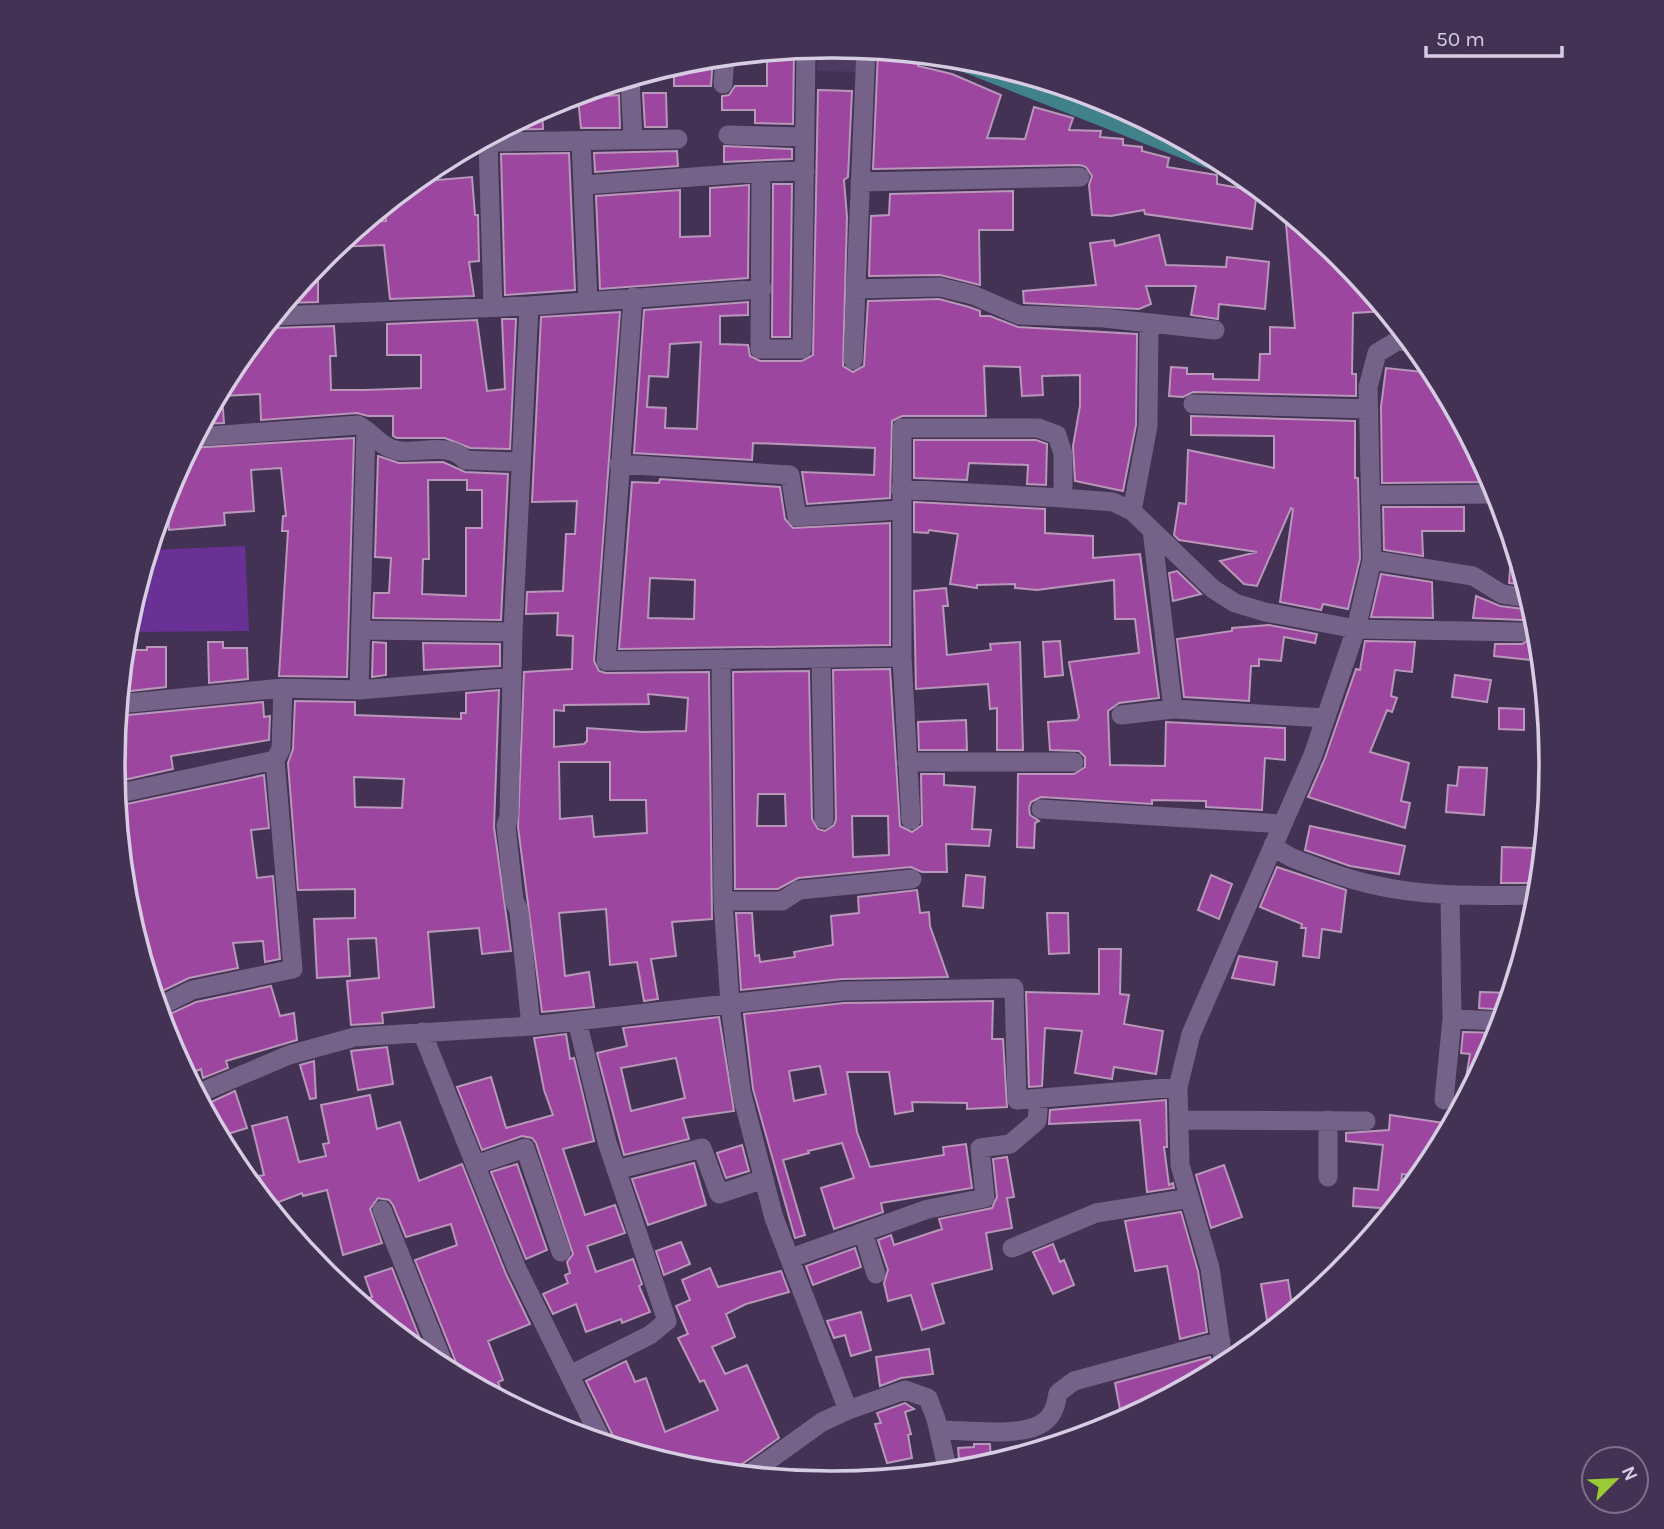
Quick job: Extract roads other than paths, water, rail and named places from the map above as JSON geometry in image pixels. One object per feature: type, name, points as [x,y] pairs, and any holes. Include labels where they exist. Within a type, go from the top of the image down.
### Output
[{"type":"main road","points":[[1025,85],[1152,135]]},
{"type":"street","points":[[761,172],[760,349],[802,349],[806,59]]},
{"type":"street","points":[[853,360],[866,59]]},
{"type":"street","points":[[723,84],[724,66]]},
{"type":"street","points":[[630,87],[633,140]]},
{"type":"street","points":[[728,135],[805,137]]},
{"type":"street","points":[[498,142],[678,139]]},
{"type":"street","points":[[581,141],[588,301]]},
{"type":"street","points":[[484,149],[493,307]]},
{"type":"street","points":[[584,185],[805,171]]},
{"type":"street","points":[[860,182],[1080,177]]},
{"type":"street","points":[[855,289],[940,287],[973,295],[1019,315],[1215,330]]},
{"type":"street","points":[[286,316],[529,306],[762,289]]},
{"type":"street","points":[[633,297],[606,661],[902,657]]},
{"type":"street","points":[[529,306],[513,632],[509,816],[506,826],[514,900],[519,911],[531,1026]]},
{"type":"street","points":[[1132,511],[1148,426],[1149,323]]},
{"type":"street","points":[[1223,1354],[1210,1268],[1180,1165],[1178,1087],[1191,1034],[1283,824],[1325,718],[1356,629],[1372,560],[1368,387],[1377,353],[1398,341]]},
{"type":"street","points":[[1193,404],[1369,409]]},
{"type":"street","points":[[206,436],[358,425],[384,446],[396,451],[451,450],[465,460],[520,462]]},
{"type":"street","points":[[911,820],[902,657],[899,510],[902,428],[1038,428],[1057,435],[1063,454],[1063,498]]},
{"type":"street","points":[[359,690],[366,431]]},
{"type":"street","points":[[619,464],[790,475],[797,517],[899,510]]},
{"type":"street","points":[[900,489],[1112,502],[1132,511],[1213,589],[1235,603],[1356,629],[1522,632]]},
{"type":"street","points":[[1371,495],[1485,494]]},
{"type":"street","points":[[1152,530],[1172,709]]},
{"type":"street","points":[[1372,560],[1473,576],[1502,594],[1518,596]]},
{"type":"street","points":[[361,630],[513,632]]},
{"type":"street","points":[[821,658],[824,819]]},
{"type":"street","points":[[722,659],[723,901],[730,1004],[741,1091],[775,1218],[848,1409]]},
{"type":"street","points":[[128,703],[282,688],[359,690],[512,677]]},
{"type":"street","points":[[167,1003],[192,990],[293,969],[275,761],[281,749],[282,688]]},
{"type":"street","points":[[1121,715],[1172,709],[1325,718]]},
{"type":"street","points":[[126,792],[275,761]]},
{"type":"street","points":[[907,762],[1074,762]]},
{"type":"street","points":[[1041,808],[1283,824]]},
{"type":"street","points":[[1273,845],[1282,854],[1341,877],[1387,890],[1450,896],[1526,895]]},
{"type":"street","points":[[723,901],[782,901],[799,890],[912,879]]},
{"type":"street","points":[[1444,1100],[1452,1019],[1450,896]]},
{"type":"street","points":[[205,1091],[289,1055],[355,1037],[531,1026],[843,991],[1014,988],[1017,1100],[1178,1087]]},
{"type":"street","points":[[1452,1019],[1490,1021]]},
{"type":"street","points":[[569,1375],[650,1335],[667,1321],[616,1170],[577,1021]]},
{"type":"street","points":[[422,1032],[517,1269],[597,1431]]},
{"type":"street","points":[[791,1258],[928,1209],[985,1198],[980,1148],[1010,1144],[1037,1121],[1039,1099]]},
{"type":"street","points":[[1179,1119],[1366,1121]]},
{"type":"street","points":[[1328,1121],[1328,1177]]},
{"type":"street","points":[[475,1165],[525,1148],[561,1252]]},
{"type":"street","points":[[616,1170],[702,1148],[719,1194],[764,1178]]},
{"type":"street","points":[[1012,1248],[1096,1213],[1190,1198]]},
{"type":"street","points":[[382,1210],[439,1352]]},
{"type":"street","points":[[863,1232],[876,1275]]},
{"type":"street","points":[[939,1430],[1025,1431],[1043,1423],[1054,1411],[1058,1393],[1074,1381],[1221,1341]]},
{"type":"street","points":[[758,1467],[822,1422],[848,1409],[905,1390],[928,1398],[946,1462]]}]
